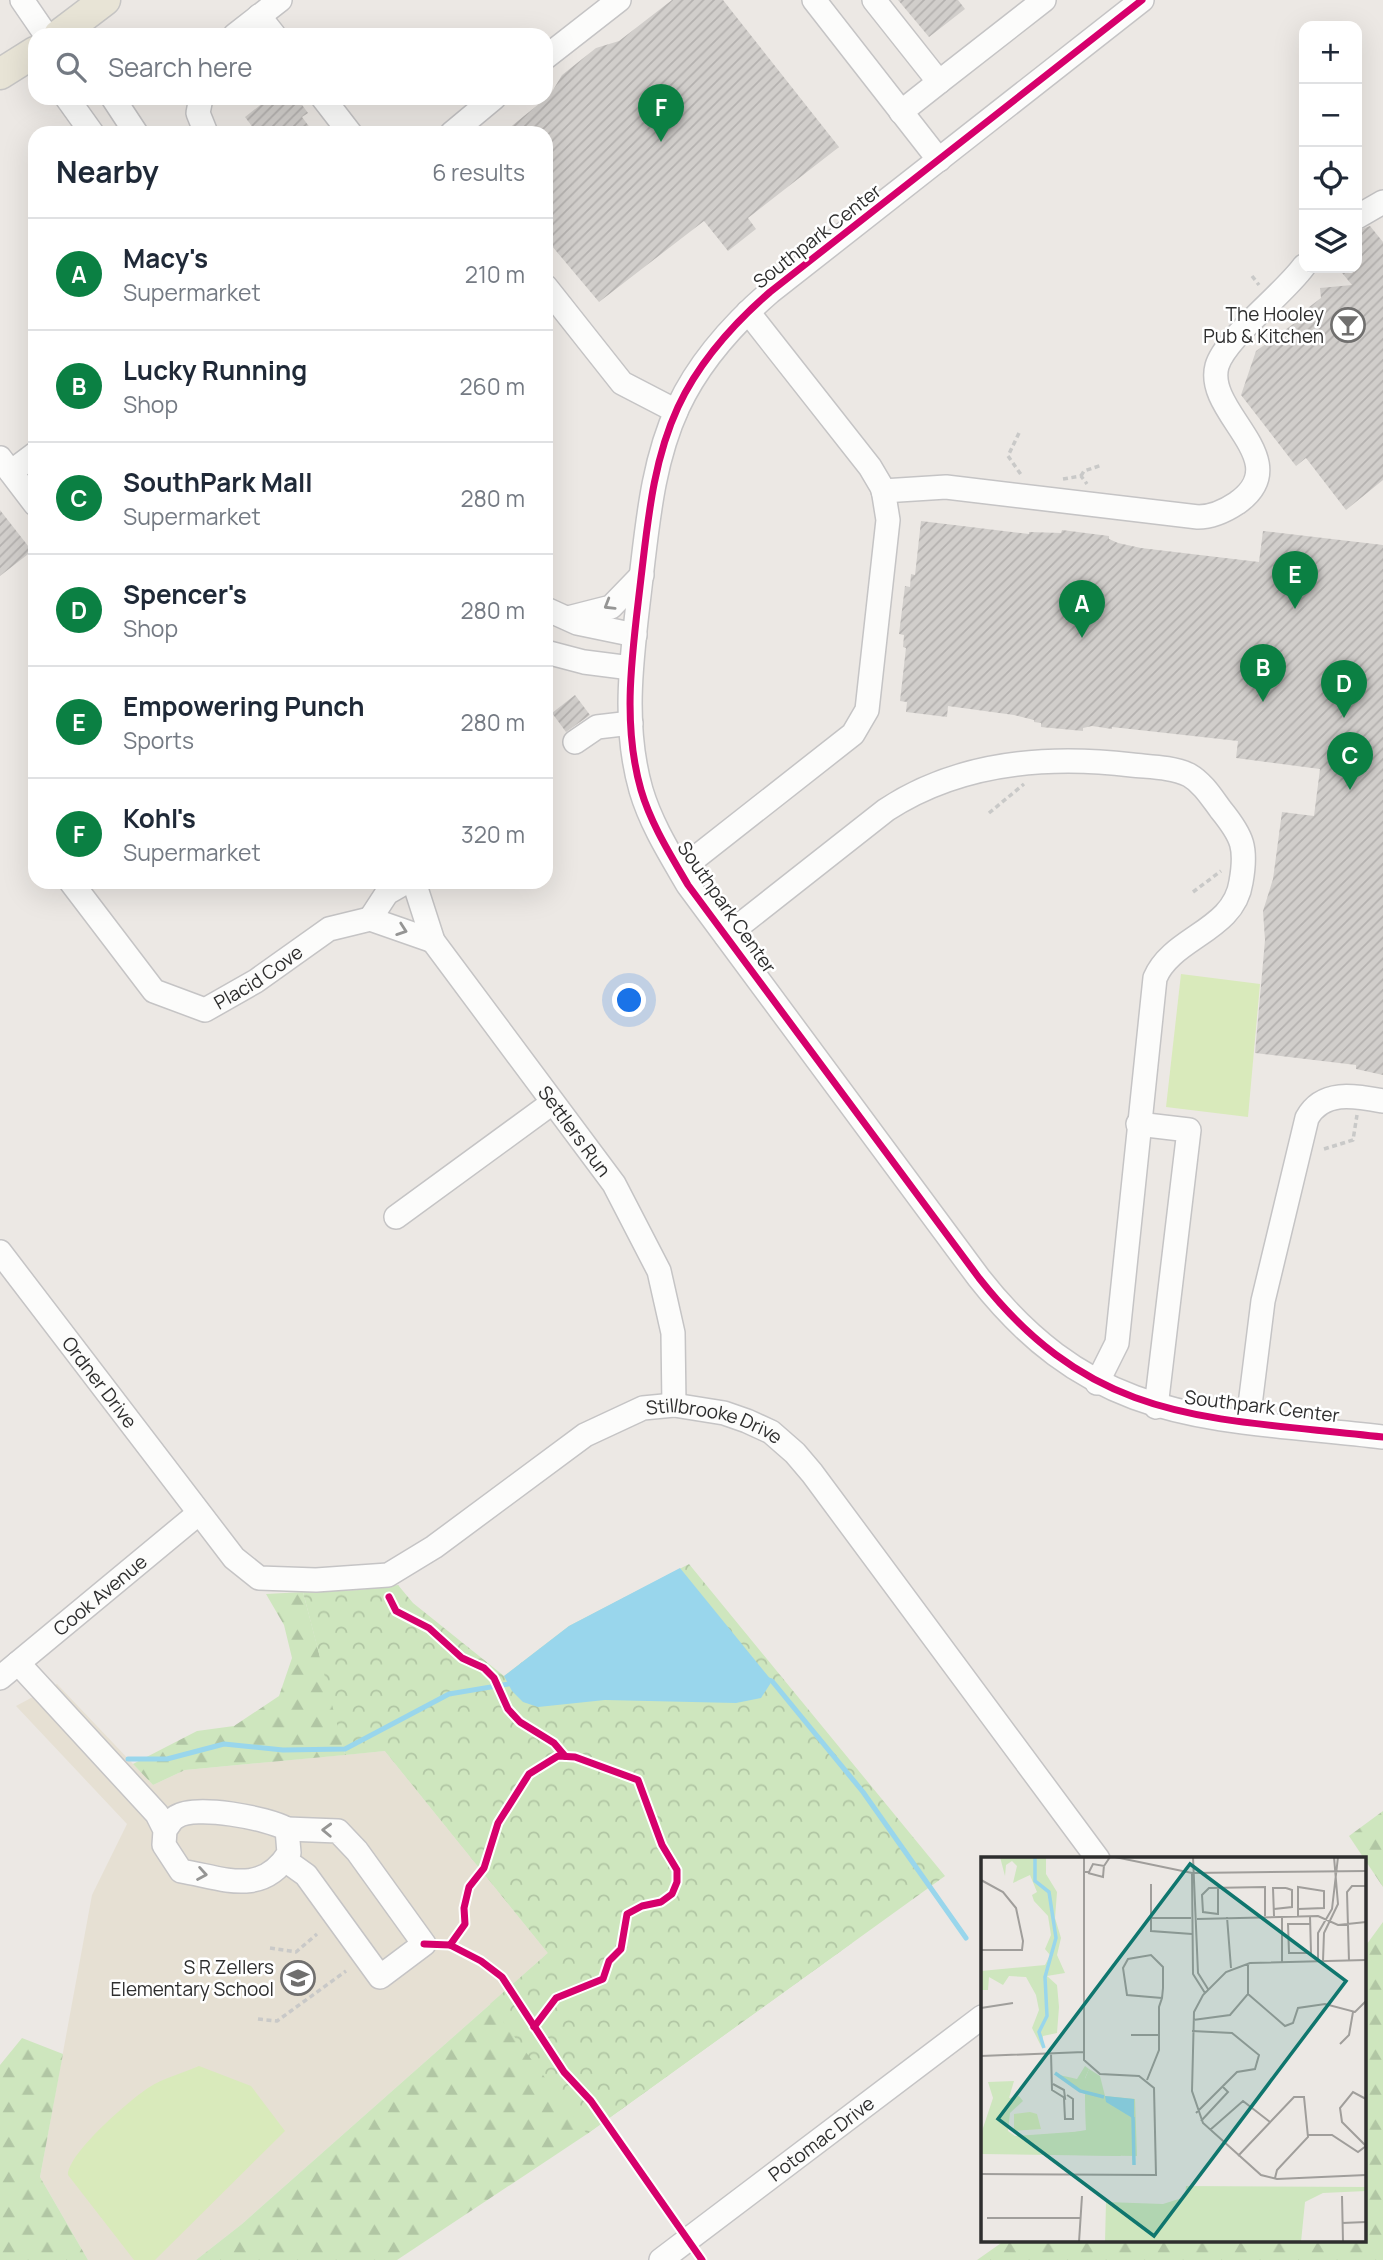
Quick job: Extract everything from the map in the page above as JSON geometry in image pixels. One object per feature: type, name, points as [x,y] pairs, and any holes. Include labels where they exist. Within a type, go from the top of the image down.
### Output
[{"type":"main road","points":[[68,28],[105,0]]},
{"type":"main road","points":[[0,74],[28,56]]},
{"type":"street","points":[[22,0],[41,28]]},
{"type":"street","points":[[244,28],[280,0]]},
{"type":"street","points":[[553,52],[619,0]]},
{"type":"street","points":[[814,0],[939,160]]},
{"type":"street","points":[[874,0],[939,82]]},
{"type":"street","points":[[901,112],[1044,0]]},
{"type":"street","name":"Southpark Center","points":[[1138,1],[748,312],[712,351],[676,411],[657,466],[635,635],[631,723],[645,800],[653,823],[680,870],[726,936],[1006,1311],[1048,1351],[1097,1383],[1156,1407],[1383,1437]]},
{"type":"street","points":[[259,16],[268,28]]},
{"type":"street","points":[[72,105],[87,126]]},
{"type":"street","points":[[118,105],[131,126]]},
{"type":"street","points":[[200,105],[198,113],[203,126]]},
{"type":"street","points":[[328,105],[345,126]]},
{"type":"street","points":[[460,126],[486,105]]},
{"type":"street","points":[[1362,214],[1383,202]]},
{"type":"street","points":[[883,491],[946,487],[1198,517],[1210,516],[1227,509],[1249,492],[1255,480],[1256,463],[1250,440],[1218,394],[1215,382],[1218,364],[1228,348],[1299,271]]},
{"type":"street","points":[[553,296],[622,383],[676,411]]},
{"type":"street","points":[[680,870],[847,740],[864,720],[888,520],[883,491],[875,473],[748,312]]},
{"type":"street","points":[[28,457],[5,465],[28,494]]},
{"type":"street","points":[[568,618],[611,607],[642,575]]},
{"type":"street","points":[[553,612],[598,629],[635,635]]},
{"type":"street","points":[[553,654],[572,660],[632,668]]},
{"type":"street","points":[[575,742],[597,727],[631,723]]},
{"type":"street","points":[[726,936],[886,810],[913,795],[960,777],[1001,766],[1060,759],[1184,773],[1205,788],[1241,837],[1244,854],[1241,884],[1231,909],[1166,962],[1155,978],[1117,1343],[1097,1383]]},
{"type":"street","name":"Placid Cove","points":[[76,889],[154,991],[205,1010],[257,981],[329,929],[370,919]]},
{"type":"street","points":[[394,889],[387,893],[370,919],[433,941]]},
{"type":"street","name":"Settlers Run","points":[[416,889],[433,941],[614,1184],[659,1271],[673,1333],[674,1405]]},
{"type":"street","points":[[1248,1421],[1263,1301],[1307,1118],[1322,1102],[1338,1097],[1383,1101]]},
{"type":"street","points":[[396,1217],[552,1103]]},
{"type":"street","points":[[1138,1124],[1189,1130],[1156,1407]]},
{"type":"street","name":"Ordner Drive","points":[[0,1252],[199,1513]]},
{"type":"street","name":"Stillbrooke Drive","points":[[199,1513],[234,1558],[259,1578],[316,1580],[387,1575],[434,1547],[585,1435],[643,1408],[674,1405],[724,1413],[747,1420],[771,1432],[795,1453],[1097,1857]]},
{"type":"street","name":"Cook Avenue","points":[[0,1678],[199,1513]]},
{"type":"street","points":[[18,1662],[157,1814],[165,1830],[164,1845],[181,1871],[251,1883],[275,1872],[285,1860],[289,1853],[287,1829]]},
{"type":"street","points":[[165,1830],[176,1817],[191,1813],[251,1817],[287,1829],[338,1830],[357,1851],[424,1944],[380,1977],[311,1882],[285,1860]]},
{"type":"street","name":"Potomac Drive","points":[[661,2260],[981,2018]]},
{"type":"path","points":[[1019,433],[1008,456],[1030,486]]},
{"type":"path","points":[[1081,476],[1084,471],[1102,465]]},
{"type":"path","points":[[989,813],[1031,778]]},
{"type":"path","points":[[1193,892],[1224,869]]},
{"type":"path","points":[[1324,1149],[1353,1140],[1358,1110]]},
{"type":"path","points":[[270,1948],[296,1952],[317,1934]]},
{"type":"path","points":[[258,2019],[276,2021],[346,1971]]},
{"type":"shaded area","name":"S R Zellers Elementary School","points":[[57,1684],[153,1785],[185,1770],[385,1751],[548,1953],[242,2224],[196,2260],[88,2260],[40,2177],[92,1895],[127,1824],[16,1706]]},
{"type":"green space","points":[[1181,974],[1260,984],[1248,1117],[1166,1107]]},
{"type":"green space","points":[[689,1564],[945,1876],[587,2134],[490,2004],[548,1953],[385,1751],[345,1755],[303,1592],[359,1590],[398,1585],[413,1603],[504,1676],[569,1626]]},
{"type":"green space","points":[[303,1592],[320,1657],[852,1943],[587,2134],[397,2260],[196,2260],[242,2224],[548,1953],[385,1751],[345,1749],[336,1716],[345,1755],[185,1770],[153,1785],[133,1764],[197,1731],[234,1726],[279,1696],[292,1658],[284,1625],[266,1594]]},
{"type":"green space","points":[[1383,1811],[1383,1887],[1366,1862],[1366,1857],[1363,1857],[1349,1836]]},
{"type":"green space","points":[[1383,1922],[1383,2260],[977,2260],[1003,2242],[1366,2242],[1366,1945]]},
{"type":"green space","points":[[22,2038],[63,2054],[40,2177],[88,2260],[0,2260],[0,2065]]},
{"type":"green space","points":[[199,2066],[251,2086],[285,2131],[155,2260],[134,2260],[68,2175],[71,2165],[101,2128],[139,2094],[160,2081]]},
{"type":"water","points":[[680,1568],[772,1681],[761,1698],[736,1703],[605,1700],[538,1707],[523,1702],[512,1691],[504,1676],[569,1626]]},
{"type":"building","points":[[672,0],[723,0],[839,147],[748,218],[756,229],[728,251],[704,221],[599,302],[553,247],[553,126],[512,126],[538,105],[553,105],[553,90],[562,75],[596,48],[619,41]]},
{"type":"building","points":[[898,0],[958,0],[965,9],[929,37]]},
{"type":"building","points":[[260,105],[302,105],[308,113],[302,117],[309,126],[252,126],[245,117]]},
{"type":"building","points":[[1370,226],[1383,242],[1383,480],[1346,510],[1306,458],[1296,466],[1241,395],[1256,351],[1303,317],[1300,314],[1321,298],[1320,288],[1352,285],[1342,273],[1362,273],[1362,229]]},
{"type":"building","points":[[0,510],[28,546],[28,554],[0,576]]},
{"type":"building","points":[[921,521],[1029,534],[1061,533],[1062,530],[1109,536],[1109,539],[1118,543],[1141,548],[1259,562],[1263,531],[1383,545],[1383,1075],[1356,1069],[1356,1065],[1255,1053],[1265,940],[1263,911],[1273,879],[1282,812],[1314,816],[1320,769],[1236,758],[1238,741],[1112,727],[1092,726],[1083,728],[1083,731],[1041,727],[1041,723],[1014,715],[948,706],[947,717],[906,712],[907,702],[900,701],[906,648],[903,647],[904,635],[899,634],[905,586],[910,587],[911,574],[915,575]]},
{"type":"building","points":[[575,695],[590,715],[566,732],[553,712]]},
{"type":"waterway","points":[[766,1679],[772,1681],[863,1792],[966,1938]]},
{"type":"waterway","points":[[128,1759],[167,1759],[224,1744],[283,1750],[345,1749],[449,1694],[514,1683]]},
{"type":"cycle path","points":[[1142,0],[770,292],[730,331],[686,390],[663,448],[649,513],[630,684],[631,737],[635,764],[650,815],[688,885],[979,1278],[1023,1327],[1067,1363],[1113,1389],[1160,1406],[1264,1425],[1383,1437]]},
{"type":"cycle path","points":[[389,1597],[396,1611],[429,1628],[462,1658],[484,1668],[494,1678],[508,1709],[520,1722],[554,1743],[565,1756]]},
{"type":"cycle path","points":[[450,1945],[465,1924],[464,1908],[469,1887],[484,1868],[498,1823],[529,1774],[558,1756],[575,1757],[638,1780],[662,1845],[677,1870],[677,1882],[672,1894],[661,1902],[642,1906],[627,1914],[621,1949],[609,1961],[603,1979],[556,1998],[534,2027]]},
{"type":"cycle path","points":[[424,1944],[450,1945],[481,1961],[502,1977],[564,2072],[591,2101],[702,2260]]},
{"type":"place","name":"Kohl's","points":[[661,142]]},
{"type":"place","name":"The Hooley Pub & Kitchen","points":[[1348,325]]},
{"type":"place","name":"Empowering Punch","points":[[1295,609]]},
{"type":"place","name":"Macy's","points":[[1082,638]]},
{"type":"place","name":"Lucky Running","points":[[1263,702]]},
{"type":"place","name":"Spencer's","points":[[1344,718]]},
{"type":"place","name":"SouthPark Mall","points":[[1350,790]]},
{"type":"place","name":"S R Zellers Elementary School","points":[[298,1978]]}]
